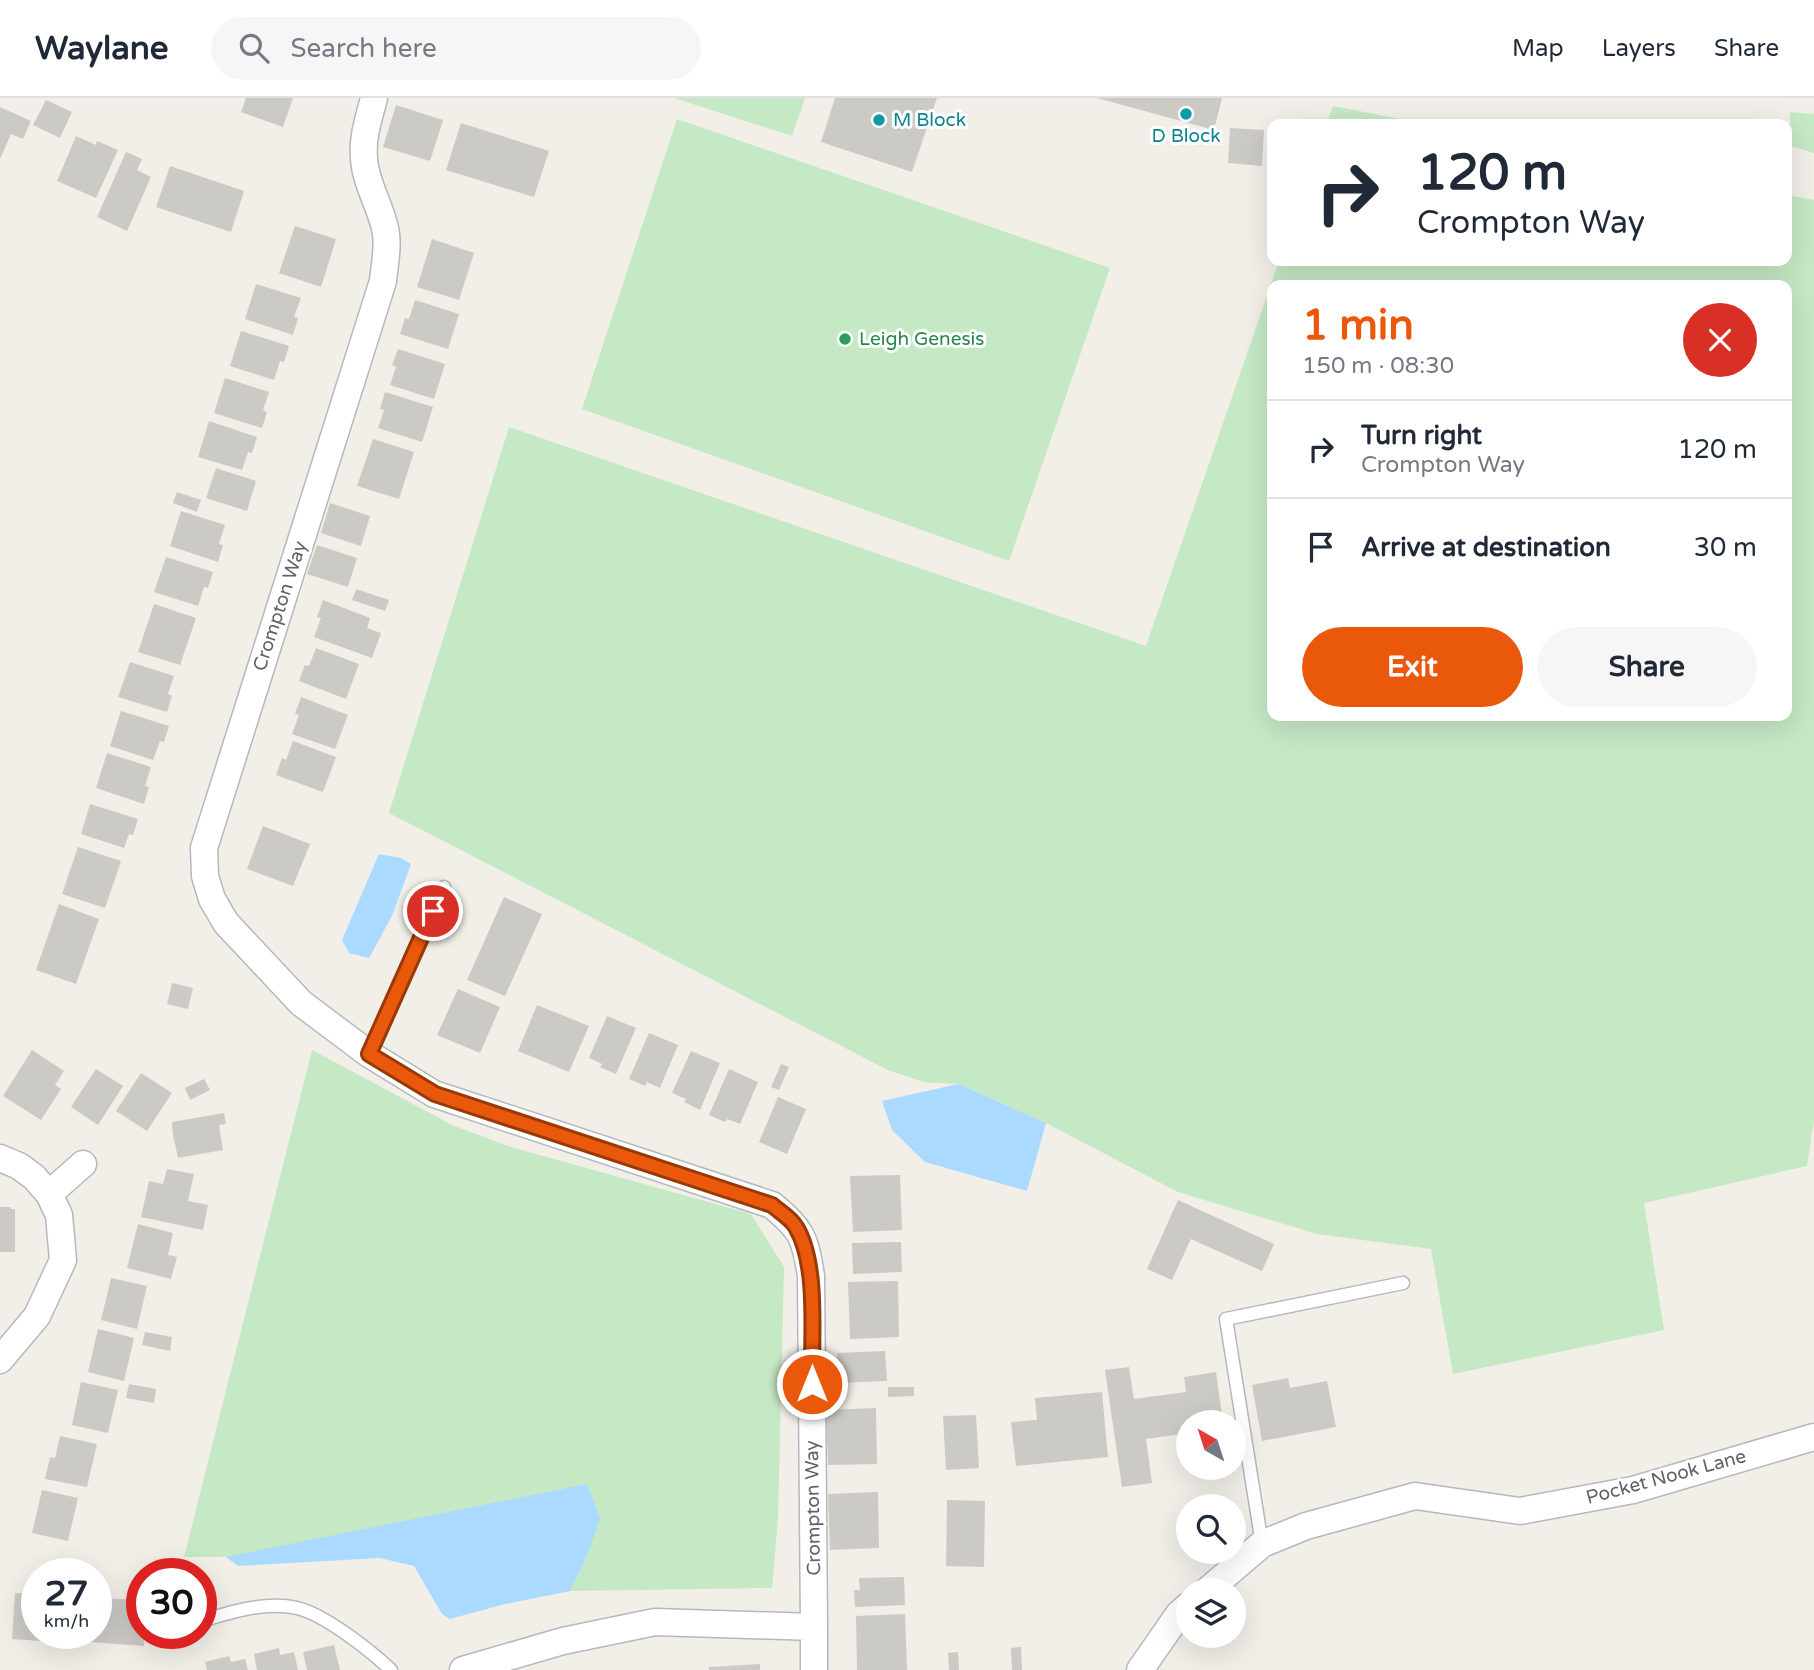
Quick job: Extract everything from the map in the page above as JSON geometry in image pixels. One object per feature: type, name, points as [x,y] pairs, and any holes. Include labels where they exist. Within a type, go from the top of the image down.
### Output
[{"type":"street","name":"Crompton Way","points":[[374,98],[364,135],[363,159],[372,194],[384,222],[387,246],[383,281],[204,848],[205,876],[212,899],[226,923],[301,1003],[369,1054],[435,1094],[743,1194],[772,1205],[795,1224],[806,1248],[811,1276],[814,1670]]},
{"type":"street","points":[[0,1158],[19,1166],[34,1177],[49,1194],[59,1215],[63,1259],[37,1316],[0,1360]]},
{"type":"street","points":[[49,1194],[83,1164]]},
{"type":"street","name":"Pocket Nook Lane","points":[[1222,1578],[1262,1544],[1306,1526],[1415,1496],[1520,1511],[1633,1490],[1814,1437]]},
{"type":"street","points":[[1140,1670],[1176,1618]]},
{"type":"street","points":[[463,1670],[563,1641],[655,1622],[814,1627]]},
{"type":"lane","points":[[369,1054],[444,887]]},
{"type":"lane","points":[[1262,1544],[1226,1319],[1403,1283]]},
{"type":"lane","points":[[217,1617],[251,1608],[299,1608],[349,1636],[391,1670]]},
{"type":"green space","points":[[674,98],[805,98],[792,136]]},
{"type":"green space","points":[[1333,106],[1400,119],[1328,119]]},
{"type":"green space","points":[[1790,112],[1814,114],[1814,153],[1792,146]]},
{"type":"green space","name":"Leigh Genesis","points":[[677,119],[1110,268],[1009,561],[582,409]]},
{"type":"green space","points":[[1792,196],[1814,200],[1814,1120],[1807,1166],[1644,1203],[1664,1330],[1453,1374],[1431,1249],[1317,1234],[1178,1192],[1046,1123],[958,1084],[924,1082],[888,1070],[389,813],[509,427],[1146,646],[1267,296],[1267,721],[1792,721],[1792,280],[1272,280],[1277,266],[1792,266]]},
{"type":"green space","points":[[312,1050],[452,1125],[511,1147],[751,1214],[784,1267],[778,1518],[772,1588],[570,1591],[587,1556],[184,1557]]},
{"type":"water","points":[[379,854],[401,858],[411,864],[392,916],[369,958],[349,953],[342,940]]},
{"type":"water","points":[[958,1084],[1046,1123],[1027,1191],[925,1162],[892,1130],[882,1101]]},
{"type":"water","points":[[587,1484],[600,1518],[587,1556],[570,1591],[505,1604],[450,1619],[442,1614],[414,1566],[380,1558],[238,1566],[226,1557]]},
{"type":"building","points":[[246,98],[293,98],[283,127],[241,112]]},
{"type":"building","name":"M Block","points":[[835,98],[937,98],[912,172],[821,142]]},
{"type":"building","name":"D Block","points":[[1097,98],[1222,98],[1214,130]]},
{"type":"building","points":[[46,100],[72,112],[60,138],[33,125]]},
{"type":"building","points":[[396,105],[443,120],[430,161],[383,147]]},
{"type":"building","points":[[0,107],[31,121],[23,139],[11,134],[0,159]]},
{"type":"building","points":[[461,123],[549,151],[534,197],[446,170]]},
{"type":"building","points":[[1230,128],[1264,130],[1262,166],[1228,163]]},
{"type":"building","points":[[76,136],[96,145],[97,141],[118,150],[96,198],[57,181]]},
{"type":"building","points":[[126,152],[142,159],[137,170],[151,177],[127,231],[97,217]]},
{"type":"building","points":[[170,166],[244,191],[231,232],[156,207]]},
{"type":"building","points":[[295,226],[336,239],[321,287],[279,273]]},
{"type":"building","points":[[432,239],[474,253],[459,300],[417,287]]},
{"type":"building","points":[[256,284],[301,298],[294,317],[298,318],[293,335],[245,319]]},
{"type":"building","points":[[415,300],[459,314],[448,349],[400,334],[405,318],[409,319]]},
{"type":"building","points":[[241,331],[289,346],[284,362],[280,361],[274,380],[230,366]]},
{"type":"building","points":[[398,349],[445,364],[434,399],[390,385],[396,367],[392,365]]},
{"type":"building","points":[[225,378],[269,392],[263,410],[267,412],[262,428],[214,413]]},
{"type":"building","points":[[385,392],[433,407],[422,442],[378,428],[384,410],[380,409]]},
{"type":"building","points":[[209,421],[257,437],[242,470],[198,457]]},
{"type":"building","points":[[373,439],[414,452],[399,499],[357,486]]},
{"type":"building","points":[[216,468],[256,481],[247,511],[206,498]]},
{"type":"building","points":[[177,492],[201,500],[197,512],[173,503]]},
{"type":"building","points":[[330,503],[370,516],[361,546],[321,533]]},
{"type":"building","points":[[181,511],[225,525],[219,544],[223,545],[218,562],[170,546]]},
{"type":"building","points":[[317,545],[357,558],[348,587],[307,574]]},
{"type":"building","points":[[166,557],[213,572],[208,588],[204,587],[198,606],[154,592]]},
{"type":"building","points":[[356,589],[389,600],[385,611],[352,600]]},
{"type":"building","points":[[323,600],[370,618],[367,628],[381,633],[372,658],[314,637],[321,618],[317,617]]},
{"type":"building","points":[[154,604],[196,618],[180,665],[138,652]]},
{"type":"building","points":[[316,648],[359,664],[346,699],[299,681]]},
{"type":"building","points":[[130,662],[174,676],[168,694],[172,696],[167,712],[118,697]]},
{"type":"building","points":[[301,697],[348,715],[335,749],[292,734],[299,715],[295,714]]},
{"type":"building","points":[[121,711],[169,726],[164,742],[160,741],[153,760],[110,746]]},
{"type":"building","points":[[293,741],[336,757],[323,792],[276,775],[282,758],[286,760]]},
{"type":"building","points":[[107,753],[151,767],[145,786],[149,787],[144,804],[96,788]]},
{"type":"building","points":[[90,804],[138,819],[133,835],[129,834],[124,848],[81,834]]},
{"type":"building","points":[[263,826],[310,844],[293,886],[247,869]]},
{"type":"building","points":[[78,847],[121,861],[105,908],[62,894]]},
{"type":"building","points":[[504,897],[542,914],[505,996],[467,980]]},
{"type":"building","points":[[59,904],[99,919],[76,984],[36,970]]},
{"type":"building","points":[[172,983],[193,988],[188,1009],[167,1004]]},
{"type":"building","points":[[458,989],[500,1007],[480,1053],[437,1035]]},
{"type":"building","points":[[537,1005],[589,1026],[569,1072],[518,1051]]},
{"type":"building","points":[[607,1016],[636,1028],[616,1074],[600,1067],[602,1064],[589,1058]]},
{"type":"building","points":[[649,1033],[678,1045],[660,1088],[647,1082],[645,1086],[629,1079]]},
{"type":"building","points":[[32,1050],[64,1071],[55,1085],[61,1089],[41,1120],[3,1096]]},
{"type":"building","points":[[691,1051],[720,1063],[700,1110],[684,1102],[686,1099],[672,1093]]},
{"type":"building","points":[[781,1064],[789,1067],[779,1090],[771,1087]]},
{"type":"building","points":[[96,1069],[123,1086],[98,1125],[71,1107]]},
{"type":"building","points":[[729,1069],[758,1082],[740,1124],[727,1119],[725,1122],[709,1115]]},
{"type":"building","points":[[141,1073],[172,1093],[147,1131],[116,1111]]},
{"type":"building","points":[[204,1079],[210,1090],[190,1100],[185,1088]]},
{"type":"building","points":[[778,1097],[806,1109],[787,1154],[759,1142]]},
{"type":"building","points":[[224,1113],[226,1124],[219,1125],[223,1150],[178,1158],[172,1122]]},
{"type":"building","points":[[167,1169],[194,1174],[188,1201],[208,1205],[203,1230],[141,1217],[149,1181],[163,1184]]},
{"type":"building","points":[[900,1175],[902,1230],[853,1232],[850,1176]]},
{"type":"building","points":[[1178,1200],[1274,1244],[1262,1271],[1191,1239],[1172,1280],[1147,1269]]},
{"type":"building","points":[[0,1207],[15,1209],[15,1252],[0,1252]]},
{"type":"building","points":[[138,1224],[173,1233],[168,1255],[177,1257],[171,1279],[127,1268]]},
{"type":"building","points":[[901,1242],[902,1272],[853,1274],[852,1243]]},
{"type":"building","points":[[111,1278],[147,1286],[137,1329],[101,1320]]},
{"type":"building","points":[[898,1281],[899,1337],[850,1339],[848,1282]]},
{"type":"building","points":[[98,1329],[134,1338],[124,1381],[88,1372]]},
{"type":"building","points":[[145,1332],[172,1337],[170,1351],[142,1345]]},
{"type":"building","points":[[885,1351],[887,1381],[838,1383],[837,1353]]},
{"type":"building","points":[[1129,1367],[1134,1399],[1186,1392],[1184,1377],[1216,1372],[1221,1410],[1176,1410],[1176,1435],[1146,1439],[1152,1483],[1122,1487],[1105,1370]]},
{"type":"building","points":[[1288,1378],[1290,1388],[1327,1381],[1336,1427],[1262,1441],[1252,1385]]},
{"type":"building","points":[[81,1382],[118,1390],[108,1433],[72,1425]]},
{"type":"building","points":[[129,1384],[156,1389],[154,1403],[126,1398]]},
{"type":"building","points":[[888,1387],[914,1387],[914,1396],[888,1397]]},
{"type":"building","points":[[1102,1392],[1108,1457],[1016,1466],[1011,1422],[1037,1420],[1035,1398]]},
{"type":"building","points":[[876,1408],[877,1464],[828,1465],[826,1410]]},
{"type":"building","points":[[976,1415],[979,1468],[946,1470],[943,1416]]},
{"type":"building","points":[[60,1436],[97,1444],[87,1487],[45,1479],[50,1457],[55,1458]]},
{"type":"building","points":[[42,1490],[78,1498],[68,1541],[32,1533]]},
{"type":"building","points":[[878,1492],[879,1548],[830,1550],[828,1494]]},
{"type":"building","points":[[947,1500],[985,1501],[984,1567],[946,1566]]},
{"type":"building","points":[[904,1577],[905,1605],[855,1607],[854,1590],[860,1590],[859,1578]]},
{"type":"building","points":[[15,1593],[21,1593],[21,1640],[12,1639]]},
{"type":"building","points":[[112,1599],[126,1599],[126,1645],[112,1644]]},
{"type":"building","points":[[905,1614],[907,1670],[857,1670],[856,1616]]},
{"type":"building","points":[[334,1645],[340,1670],[307,1670],[303,1652]]},
{"type":"building","points":[[1021,1647],[1022,1670],[1012,1670],[1011,1648]]},
{"type":"building","points":[[279,1648],[280,1655],[294,1652],[298,1670],[257,1670],[254,1654]]},
{"type":"building","points":[[958,1652],[959,1670],[949,1670],[948,1653]]},
{"type":"building","points":[[229,1656],[231,1662],[245,1659],[248,1670],[207,1670],[205,1662]]},
{"type":"building","points":[[760,1664],[760,1670],[709,1670],[709,1667]]},
{"type":"place","name":"D Block","points":[[1186,114]]},
{"type":"place","name":"M Block","points":[[879,120]]},
{"type":"place","name":"Leigh Genesis","points":[[845,339]]},
{"type":"route","points":[[433,911],[369,1054],[435,1094],[772,1205],[795,1224],[806,1248],[811,1276],[812,1384]]}]
